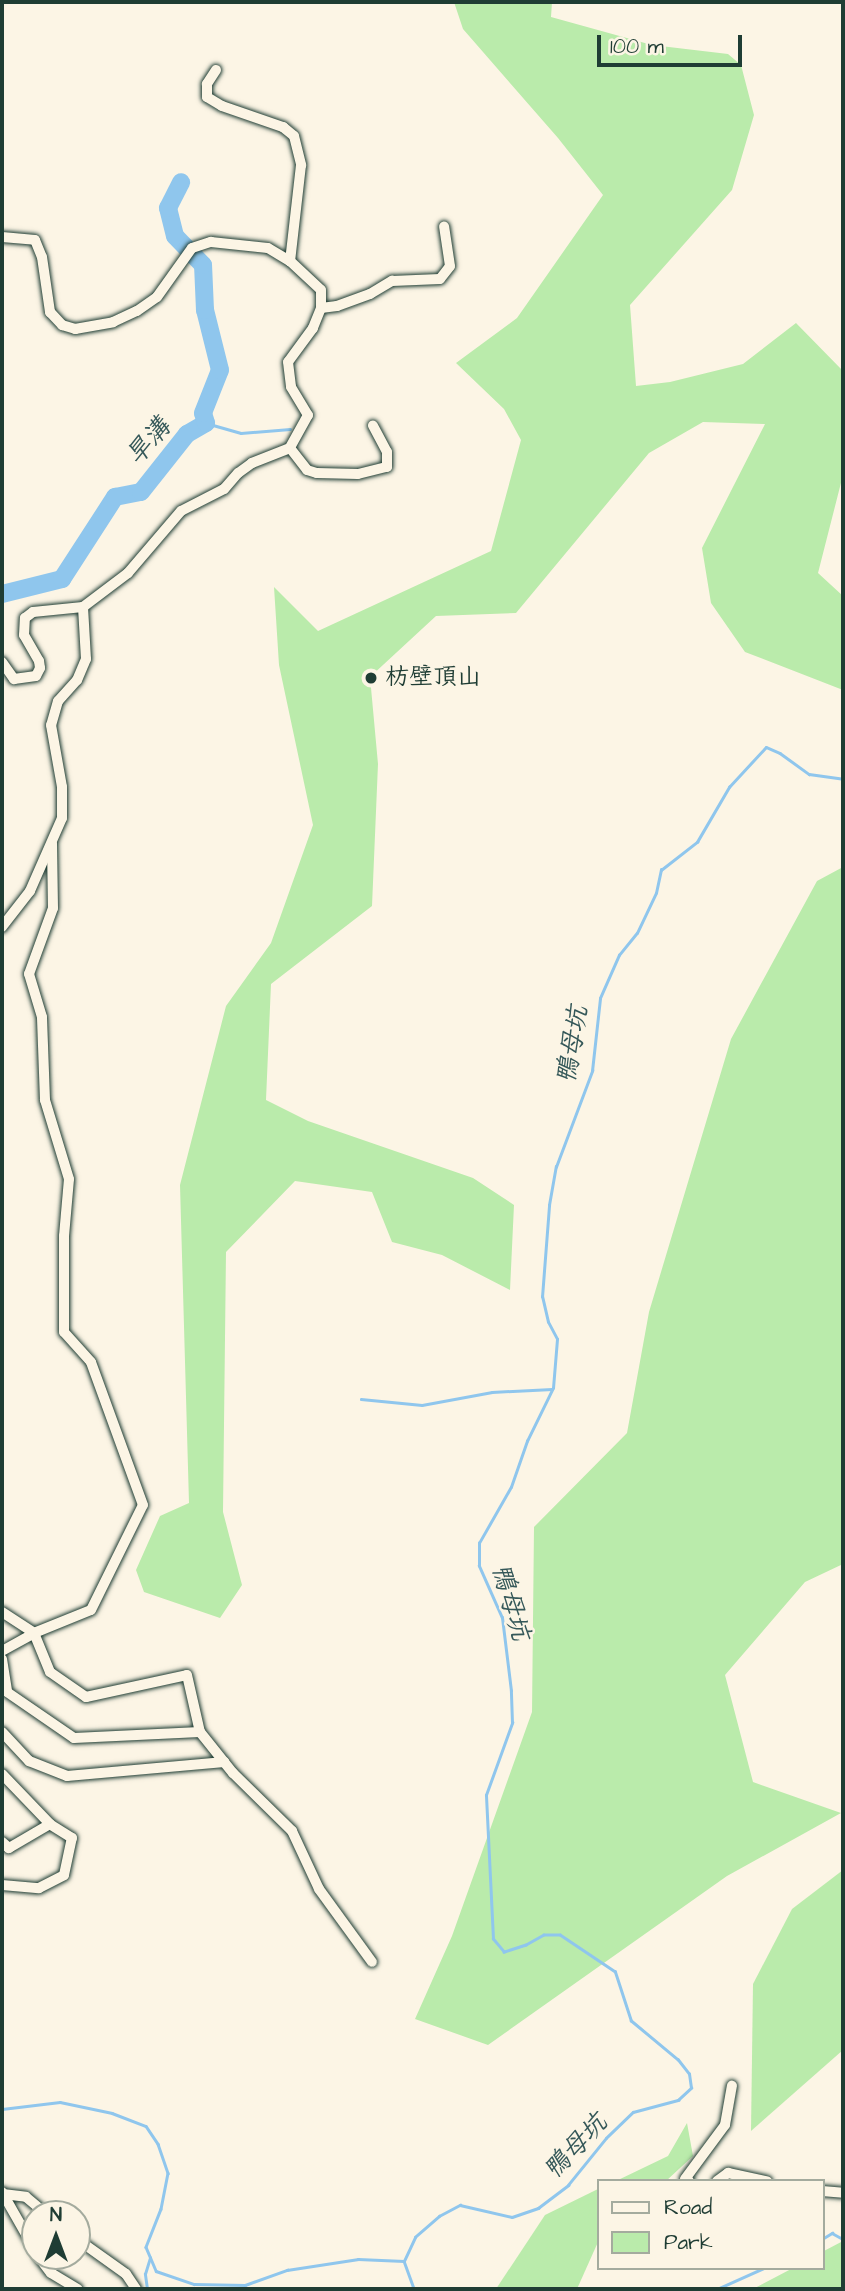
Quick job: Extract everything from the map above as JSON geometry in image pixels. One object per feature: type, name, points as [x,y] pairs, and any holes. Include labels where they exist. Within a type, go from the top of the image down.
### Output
[{"type":"street","points":[[216,70],[207,84],[207,97],[222,106],[283,127],[294,136],[301,165],[290,261]]},
{"type":"street","points":[[321,308],[337,306],[370,294],[392,281],[440,279],[450,266],[444,226]]},
{"type":"street","points":[[2,237],[35,240],[42,257],[50,312],[62,326],[75,329],[113,322],[137,311],[157,297],[192,248],[211,242],[268,248],[290,261],[321,290],[321,308],[313,328],[288,362],[291,387],[308,415],[290,448],[252,463],[238,473],[224,489],[181,511],[128,573],[83,607],[33,612],[25,618],[24,635],[39,661],[40,668],[36,676],[14,679],[2,662]]},
{"type":"street","points":[[290,448],[307,470],[317,473],[358,474],[387,467],[387,452],[373,426]]},
{"type":"street","points":[[2,928],[30,891],[62,818],[62,787],[51,725],[58,701],[77,680],[86,659],[83,607]]},
{"type":"street","points":[[2,1651],[34,1633],[91,1611],[143,1505],[91,1362],[64,1332],[64,1236],[69,1179],[45,1100],[42,1017],[29,974],[53,908],[52,839]]},
{"type":"street","points":[[2,1612],[34,1633],[50,1672],[86,1697],[187,1675],[200,1732],[225,1762],[292,1831],[319,1889],[372,1962]]},
{"type":"street","points":[[2,1659],[7,1692],[74,1738],[200,1732]]},
{"type":"street","points":[[2,1732],[29,1760],[68,1776],[225,1762]]},
{"type":"street","points":[[2,1774],[50,1824],[72,1838],[64,1875],[39,1888],[2,1885]]},
{"type":"street","points":[[2,1842],[9,1848],[50,1824]]},
{"type":"street","points":[[685,2179],[725,2125],[732,2086]]},
{"type":"street","points":[[720,2179],[729,2174],[756,2179]]},
{"type":"street","points":[[824,2191],[843,2193]]},
{"type":"street","points":[[2,2193],[30,2200]]},
{"type":"street","points":[[2,2193],[21,2226]]},
{"type":"street","points":[[91,2249],[126,2274],[136,2289]]},
{"type":"street","points":[[49,2270],[78,2289]]},
{"type":"green space","points":[[454,2],[552,2],[551,17],[652,45],[728,54],[741,65],[754,115],[732,190],[630,305],[636,386],[670,382],[743,364],[796,323],[843,371],[843,475],[818,573],[843,596],[843,690],[745,652],[711,603],[702,548],[765,424],[703,422],[649,453],[516,613],[436,616],[370,677],[378,764],[372,906],[271,984],[266,1100],[308,1121],[473,1178],[514,1205],[510,1290],[442,1255],[392,1242],[372,1192],[295,1181],[226,1252],[223,1512],[242,1585],[220,1618],[144,1592],[136,1570],[160,1516],[189,1503],[180,1185],[226,1006],[271,943],[313,825],[279,665],[274,587],[318,631],[491,551],[521,440],[504,409],[456,363],[517,318],[603,195],[558,138],[463,29]]},
{"type":"green space","points":[[843,867],[843,1564],[805,1582],[725,1675],[753,1782],[841,1813],[727,1876],[488,2045],[415,2019],[452,1936],[532,1712],[534,1527],[627,1433],[649,1312],[731,1039],[817,881]]},
{"type":"green space","points":[[843,1870],[843,2050],[751,2131],[753,1984],[792,1909]]},
{"type":"green space","points":[[687,2123],[693,2156],[668,2179],[620,2179],[668,2156]]},
{"type":"green space","points":[[596,2190],[596,2246],[577,2289],[496,2289],[545,2215]]},
{"type":"green space","points":[[843,2241],[843,2289],[753,2289],[789,2270],[824,2270],[824,2251]]},
{"type":"waterway","name":"旱溝","points":[[2,594],[62,579],[115,497],[141,492],[187,434],[206,423],[203,413],[220,370],[205,310],[203,265],[175,236],[168,208],[181,182]]},
{"type":"waterway","points":[[206,423],[241,433],[290,429]]},
{"type":"waterway","name":"鴨母坑","points":[[404,2261],[415,2237],[439,2216],[460,2205],[512,2217],[538,2208],[568,2185],[606,2138],[633,2112],[678,2100],[691,2088],[689,2074],[678,2060],[631,2021],[615,1972],[560,1935],[544,1935],[526,1945],[504,1952],[493,1939],[486,1795],[512,1723],[511,1691],[502,1618],[479,1566],[479,1543],[511,1487],[527,1441],[553,1388],[557,1339],[548,1322],[542,1297],[549,1205],[556,1167],[592,1071],[600,998],[619,955],[637,933],[656,893],[661,870],[697,842],[729,787],[766,747],[780,753],[809,774],[843,779]]},
{"type":"waterway","points":[[361,1399],[422,1405],[492,1392],[552,1389]]},
{"type":"waterway","points":[[2,2109],[60,2102],[112,2113],[146,2126],[158,2144],[168,2173],[161,2209],[146,2247],[156,2271],[194,2284],[245,2285],[287,2270],[358,2259],[404,2261],[414,2289]]},
{"type":"waterway","points":[[824,2238],[832,2233],[843,2239]]},
{"type":"waterway","points":[[147,2289],[145,2274],[150,2258]]},
{"type":"waterway","points":[[717,2289],[760,2270]]},
{"type":"place","name":"枋壁頂山","points":[[371,678]]}]
